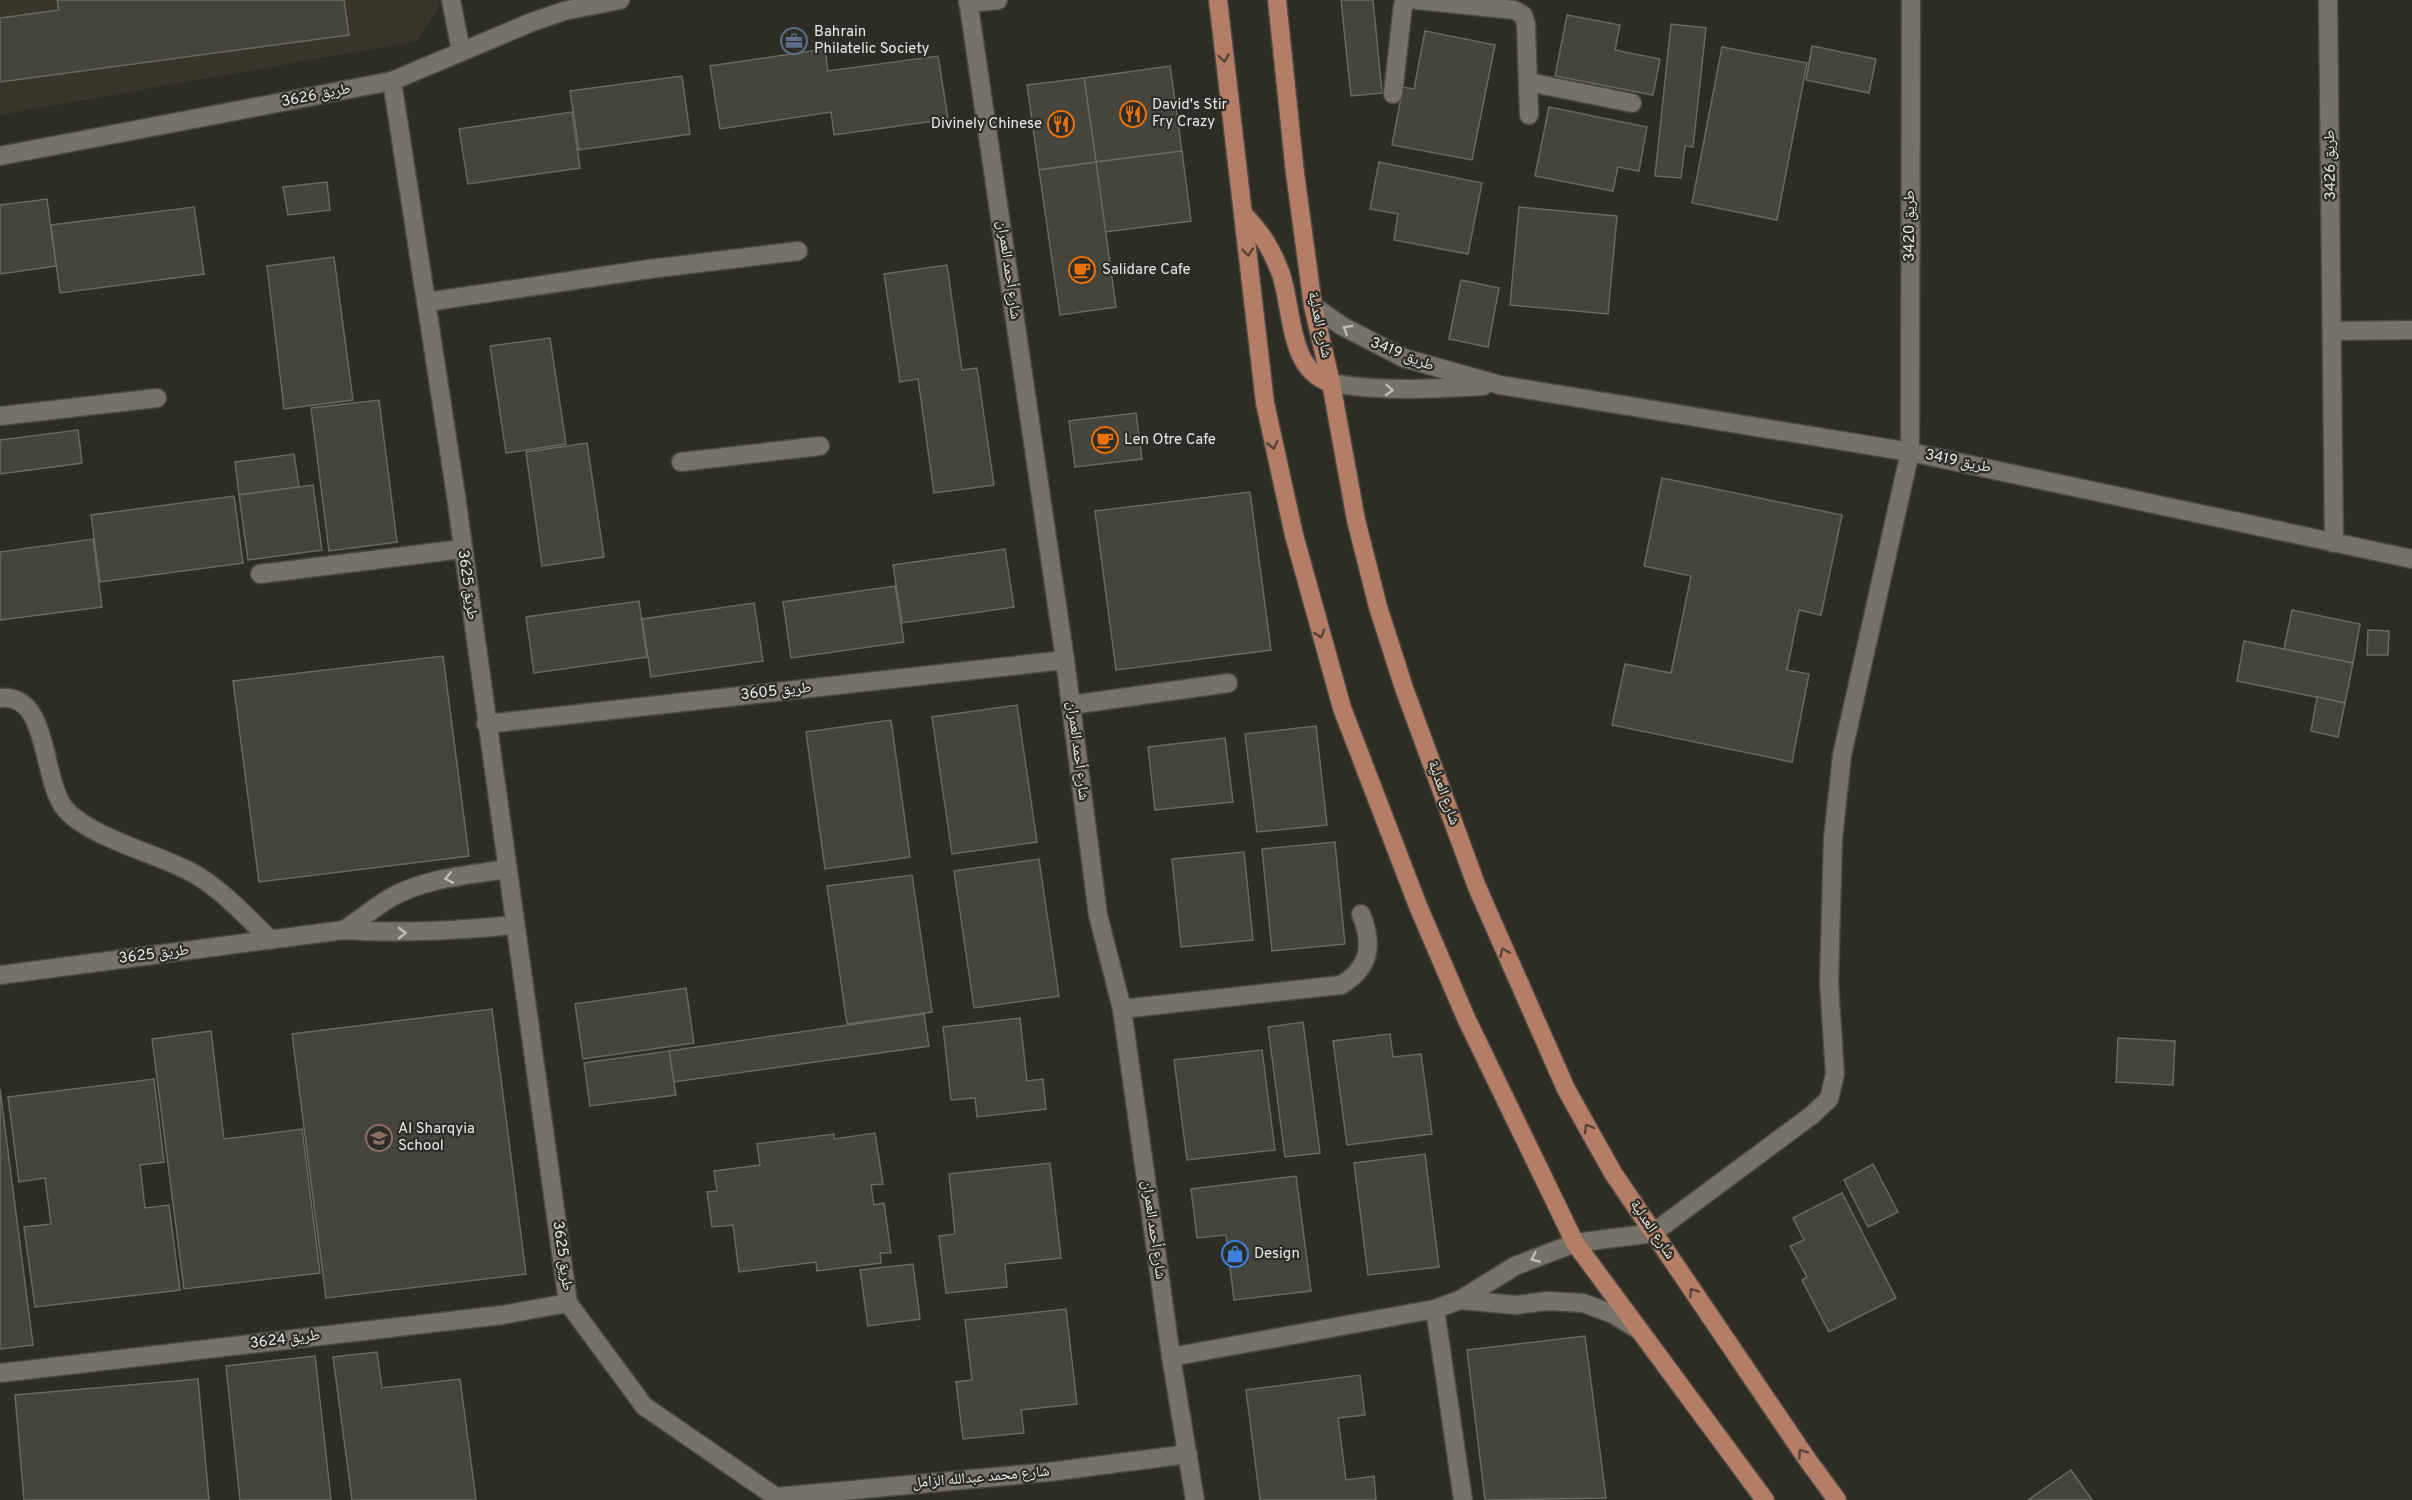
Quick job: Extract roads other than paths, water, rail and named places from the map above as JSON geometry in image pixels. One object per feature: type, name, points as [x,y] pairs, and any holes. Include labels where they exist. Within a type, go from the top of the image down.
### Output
[{"type":"main road","points":[[1218,0],[1265,404],[1316,621],[1342,708],[1418,906],[1462,1008],[1575,1243],[1765,1500]]},
{"type":"main road","name":"شارع العدلية","points":[[1277,0],[1294,173],[1313,306],[1331,382],[1356,520],[1378,607],[1476,887],[1566,1089],[1613,1173],[1837,1500]]},
{"type":"main road","points":[[1244,215],[1264,236],[1274,255],[1282,277],[1300,356],[1308,369],[1319,379],[1331,382]]},
{"type":"street","points":[[451,0],[461,51]]},
{"type":"street","name":"طريق 3626","points":[[0,156],[392,81],[564,11],[620,0]]},
{"type":"street","points":[[968,2],[998,0]]},
{"type":"street","points":[[1393,94],[1403,5],[1409,0]]},
{"type":"street","points":[[1417,0],[1461,2],[1514,10],[1522,15],[1526,24],[1529,115]]},
{"type":"street","name":"طريق 3420","points":[[1653,1233],[1812,1114],[1829,1099],[1835,1074],[1829,983],[1833,838],[1842,755],[1910,452],[1911,0]]},
{"type":"street","name":"طريق 3426","points":[[2328,0],[2334,543]]},
{"type":"street","name":"شارع أحمد العمران","points":[[968,2],[1065,660],[1098,915],[1122,1010],[1171,1357],[1195,1500]]},
{"type":"street","name":"طريق 3625","points":[[392,81],[427,302],[568,1303],[644,1406],[775,1499]]},
{"type":"street","points":[[1528,82],[1632,103]]},
{"type":"street","points":[[427,302],[798,251]]},
{"type":"street","name":"طريق 3419","points":[[1313,306],[1342,326],[1404,358],[1500,384],[1910,452],[2412,559]]},
{"type":"street","points":[[2333,331],[2412,330]]},
{"type":"street","name":"طريق 3419","points":[[1331,382],[1365,389],[1399,390],[1500,384]]},
{"type":"street","points":[[0,416],[157,398]]},
{"type":"street","points":[[681,462],[820,446]]},
{"type":"street","points":[[260,574],[462,549]]},
{"type":"street","name":"طريق 3605","points":[[486,724],[1065,660]]},
{"type":"street","points":[[1071,705],[1227,683]]},
{"type":"street","points":[[0,698],[10,697],[27,707],[38,722],[51,785],[66,811],[88,826],[200,876],[271,940]]},
{"type":"street","name":"طريق 3625","points":[[344,930],[392,897],[419,886],[507,869]]},
{"type":"street","points":[[1122,1010],[1341,985],[1358,972],[1369,947],[1368,932],[1361,914]]},
{"type":"street","name":"طريق 3625","points":[[0,975],[344,930],[395,933],[442,932],[515,925]]},
{"type":"street","points":[[1171,1357],[1435,1309],[1460,1300],[1515,1266],[1575,1243],[1653,1233]]},
{"type":"street","points":[[1460,1300],[1516,1305],[1548,1301],[1583,1303],[1613,1314],[1641,1332]]},
{"type":"street","name":"طريق 3624","points":[[0,1373],[502,1315],[568,1303]]},
{"type":"street","points":[[1435,1309],[1463,1500]]},
{"type":"street","name":"شارع محمد عبدالله الزامل","points":[[775,1499],[1049,1472],[1188,1454]]},
{"type":"place","name":"Bahrain Philatelic Society","points":[[794,41]]},
{"type":"place","name":"David's Stir Fry Crazy","points":[[1133,114]]},
{"type":"place","name":"Divinely Chinese","points":[[1061,124]]},
{"type":"place","name":"Salidare Cafe","points":[[1082,270]]},
{"type":"place","name":"Len Otre Cafe","points":[[1105,440]]},
{"type":"place","name":"Al Sharqyia School","points":[[379,1138]]},
{"type":"place","name":"Design","points":[[1235,1254]]}]
